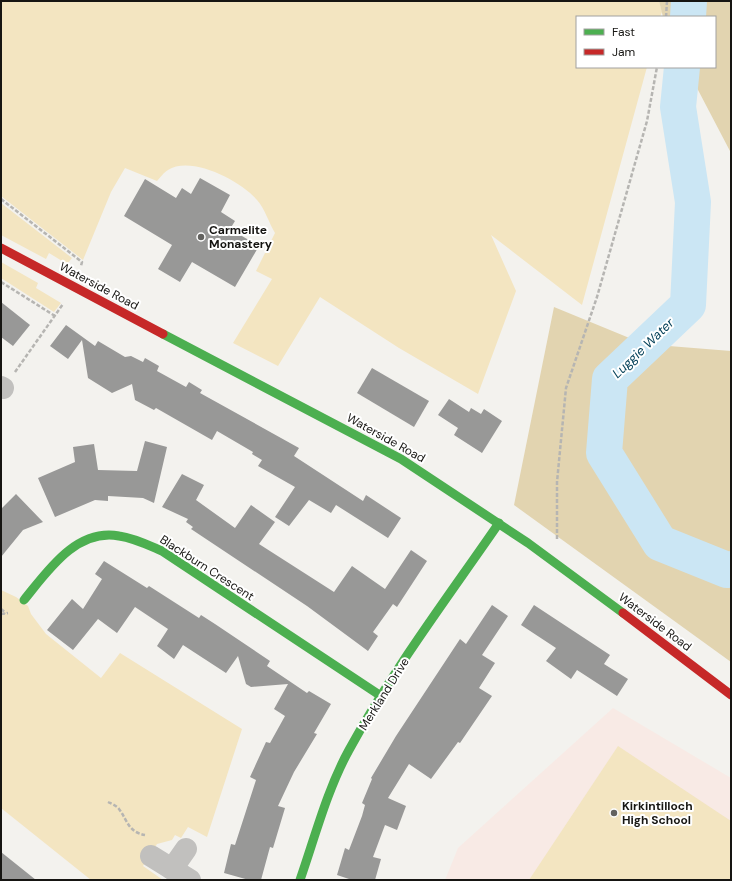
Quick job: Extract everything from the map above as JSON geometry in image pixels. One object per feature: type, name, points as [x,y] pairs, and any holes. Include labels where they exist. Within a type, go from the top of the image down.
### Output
[{"type":"main road","name":"Waterside Road","points":[[1,248],[401,459],[557,564],[731,695]]},
{"type":"main road","name":"Merkland Drive","points":[[300,880],[330,792],[348,751],[381,696],[498,523]]},
{"type":"main road","name":"Blackburn Crescent","points":[[24,600],[60,556],[74,545],[102,535],[122,535],[143,541],[162,551],[381,696]]},
{"type":"street","points":[[152,856],[181,875],[186,849]]},
{"type":"path","points":[[666,16],[667,1]]},
{"type":"path","points":[[557,564],[557,482],[566,388],[601,282],[647,121],[658,68]]},
{"type":"path","points":[[1,199],[82,262],[75,288],[2,388]]},
{"type":"path","points":[[1,282],[54,316]]},
{"type":"path","points":[[1,609],[6,613]]},
{"type":"path","points":[[108,802],[119,808],[131,829],[137,834],[146,836]]},
{"type":"shaded area","points":[[1,1],[659,1],[662,12],[660,16],[576,16],[576,68],[647,68],[582,305],[491,235],[516,291],[478,394],[399,348],[320,297],[278,366],[233,343],[272,279],[256,271],[275,233],[257,200],[240,185],[215,172],[202,168],[178,166],[167,171],[157,181],[125,168],[111,192],[83,260],[1,196]]},
{"type":"shaded area","points":[[659,1],[731,1],[731,153],[687,68],[716,68],[716,16],[663,16]]},
{"type":"shaded area","points":[[1,203],[72,258],[67,264],[49,253],[46,259],[1,235]]},
{"type":"shaded area","points":[[1,262],[38,283],[36,288],[61,303],[54,312],[1,278]]},
{"type":"shaded area","points":[[554,307],[644,344],[731,351],[731,662],[514,505]]},
{"type":"shaded area","points":[[1,590],[16,597],[28,606],[31,614],[46,634],[101,678],[120,653],[242,729],[207,837],[188,827],[181,838],[175,835],[172,840],[157,844],[143,866],[163,880],[91,880],[1,808]]},
{"type":"shaded area","name":"Kirkintilloch High School","points":[[613,708],[731,778],[731,880],[445,880],[458,848]]},
{"type":"shaded area","points":[[618,746],[731,821],[731,880],[529,880]]},
{"type":"building","name":"Carmelite Monastery","points":[[200,178],[230,195],[221,212],[235,221],[230,229],[259,246],[235,287],[192,262],[180,282],[158,269],[172,245],[124,216],[145,179],[176,198],[182,188],[191,194]]},
{"type":"building","points":[[1,302],[30,325],[13,346],[1,337]]},
{"type":"building","points":[[66,325],[95,346],[98,341],[125,357],[131,356],[143,362],[145,358],[159,366],[157,371],[186,387],[189,382],[202,390],[200,393],[299,448],[294,456],[363,501],[366,495],[401,518],[388,538],[336,505],[331,513],[309,500],[289,526],[275,517],[295,487],[258,466],[262,460],[252,454],[253,452],[217,431],[212,440],[156,408],[154,410],[135,400],[132,384],[112,393],[88,378],[82,340],[68,359],[50,346]]},
{"type":"building","points":[[372,368],[429,401],[414,427],[357,393]]},
{"type":"building","points":[[449,399],[469,412],[471,408],[481,414],[484,409],[502,421],[482,453],[454,435],[458,428],[438,415]]},
{"type":"building","points":[[145,441],[167,447],[154,503],[143,498],[108,496],[108,501],[95,500],[55,517],[38,478],[75,462],[73,447],[94,444],[98,470],[137,471]]},
{"type":"building","points":[[182,474],[204,485],[196,500],[235,528],[251,505],[275,522],[259,544],[334,592],[352,566],[385,589],[411,550],[427,561],[397,607],[393,604],[373,632],[378,636],[368,651],[307,606],[191,529],[193,527],[186,522],[188,519],[162,507]]},
{"type":"building","points":[[16,494],[43,522],[23,530],[1,557],[1,509]]},
{"type":"building","points":[[104,561],[147,588],[149,586],[199,618],[201,615],[270,661],[267,666],[307,693],[309,691],[331,704],[314,733],[317,734],[294,772],[278,806],[285,808],[273,848],[270,847],[261,880],[249,880],[224,873],[231,844],[235,845],[256,780],[250,777],[266,742],[270,743],[285,716],[274,709],[288,684],[251,687],[246,684],[238,656],[226,673],[183,645],[174,659],[157,646],[168,629],[135,607],[117,633],[98,619],[73,650],[47,630],[72,599],[83,609],[102,579],[95,574]]},
{"type":"building","points":[[492,605],[508,616],[482,655],[495,663],[479,688],[492,696],[460,743],[458,742],[431,779],[409,764],[388,798],[406,806],[397,830],[385,825],[373,857],[381,859],[375,880],[352,880],[337,875],[345,848],[349,850],[362,816],[365,805],[362,803],[372,779],[371,778],[396,736],[460,639],[466,644]]},
{"type":"building","points":[[534,605],[610,655],[604,664],[628,679],[617,696],[577,670],[571,679],[546,661],[556,648],[521,625]]},
{"type":"building","points":[[1,852],[36,880],[1,880]]},
{"type":"waterway","name":"Luggie Water","points":[[688,16],[689,1]]},
{"type":"waterway","name":"Luggie Water","points":[[682,68],[678,107],[693,202],[688,305],[610,379],[604,453],[660,543],[727,570],[731,569]]},
{"type":"traffic: fast","points":[[163,334],[401,459],[528,543],[623,613]]},
{"type":"traffic: fast","points":[[300,880],[334,781],[349,750],[402,663],[499,523]]},
{"type":"traffic: fast","points":[[24,600],[53,565],[76,545],[89,539],[104,535],[130,538],[162,551],[381,696]]},
{"type":"traffic: jam","points":[[1,248],[163,334]]},
{"type":"traffic: jam","points":[[623,613],[731,695]]},
{"type":"place","name":"Carmelite Monastery","points":[[201,237]]},
{"type":"place","name":"Kirkintilloch High School","points":[[614,813]]}]
